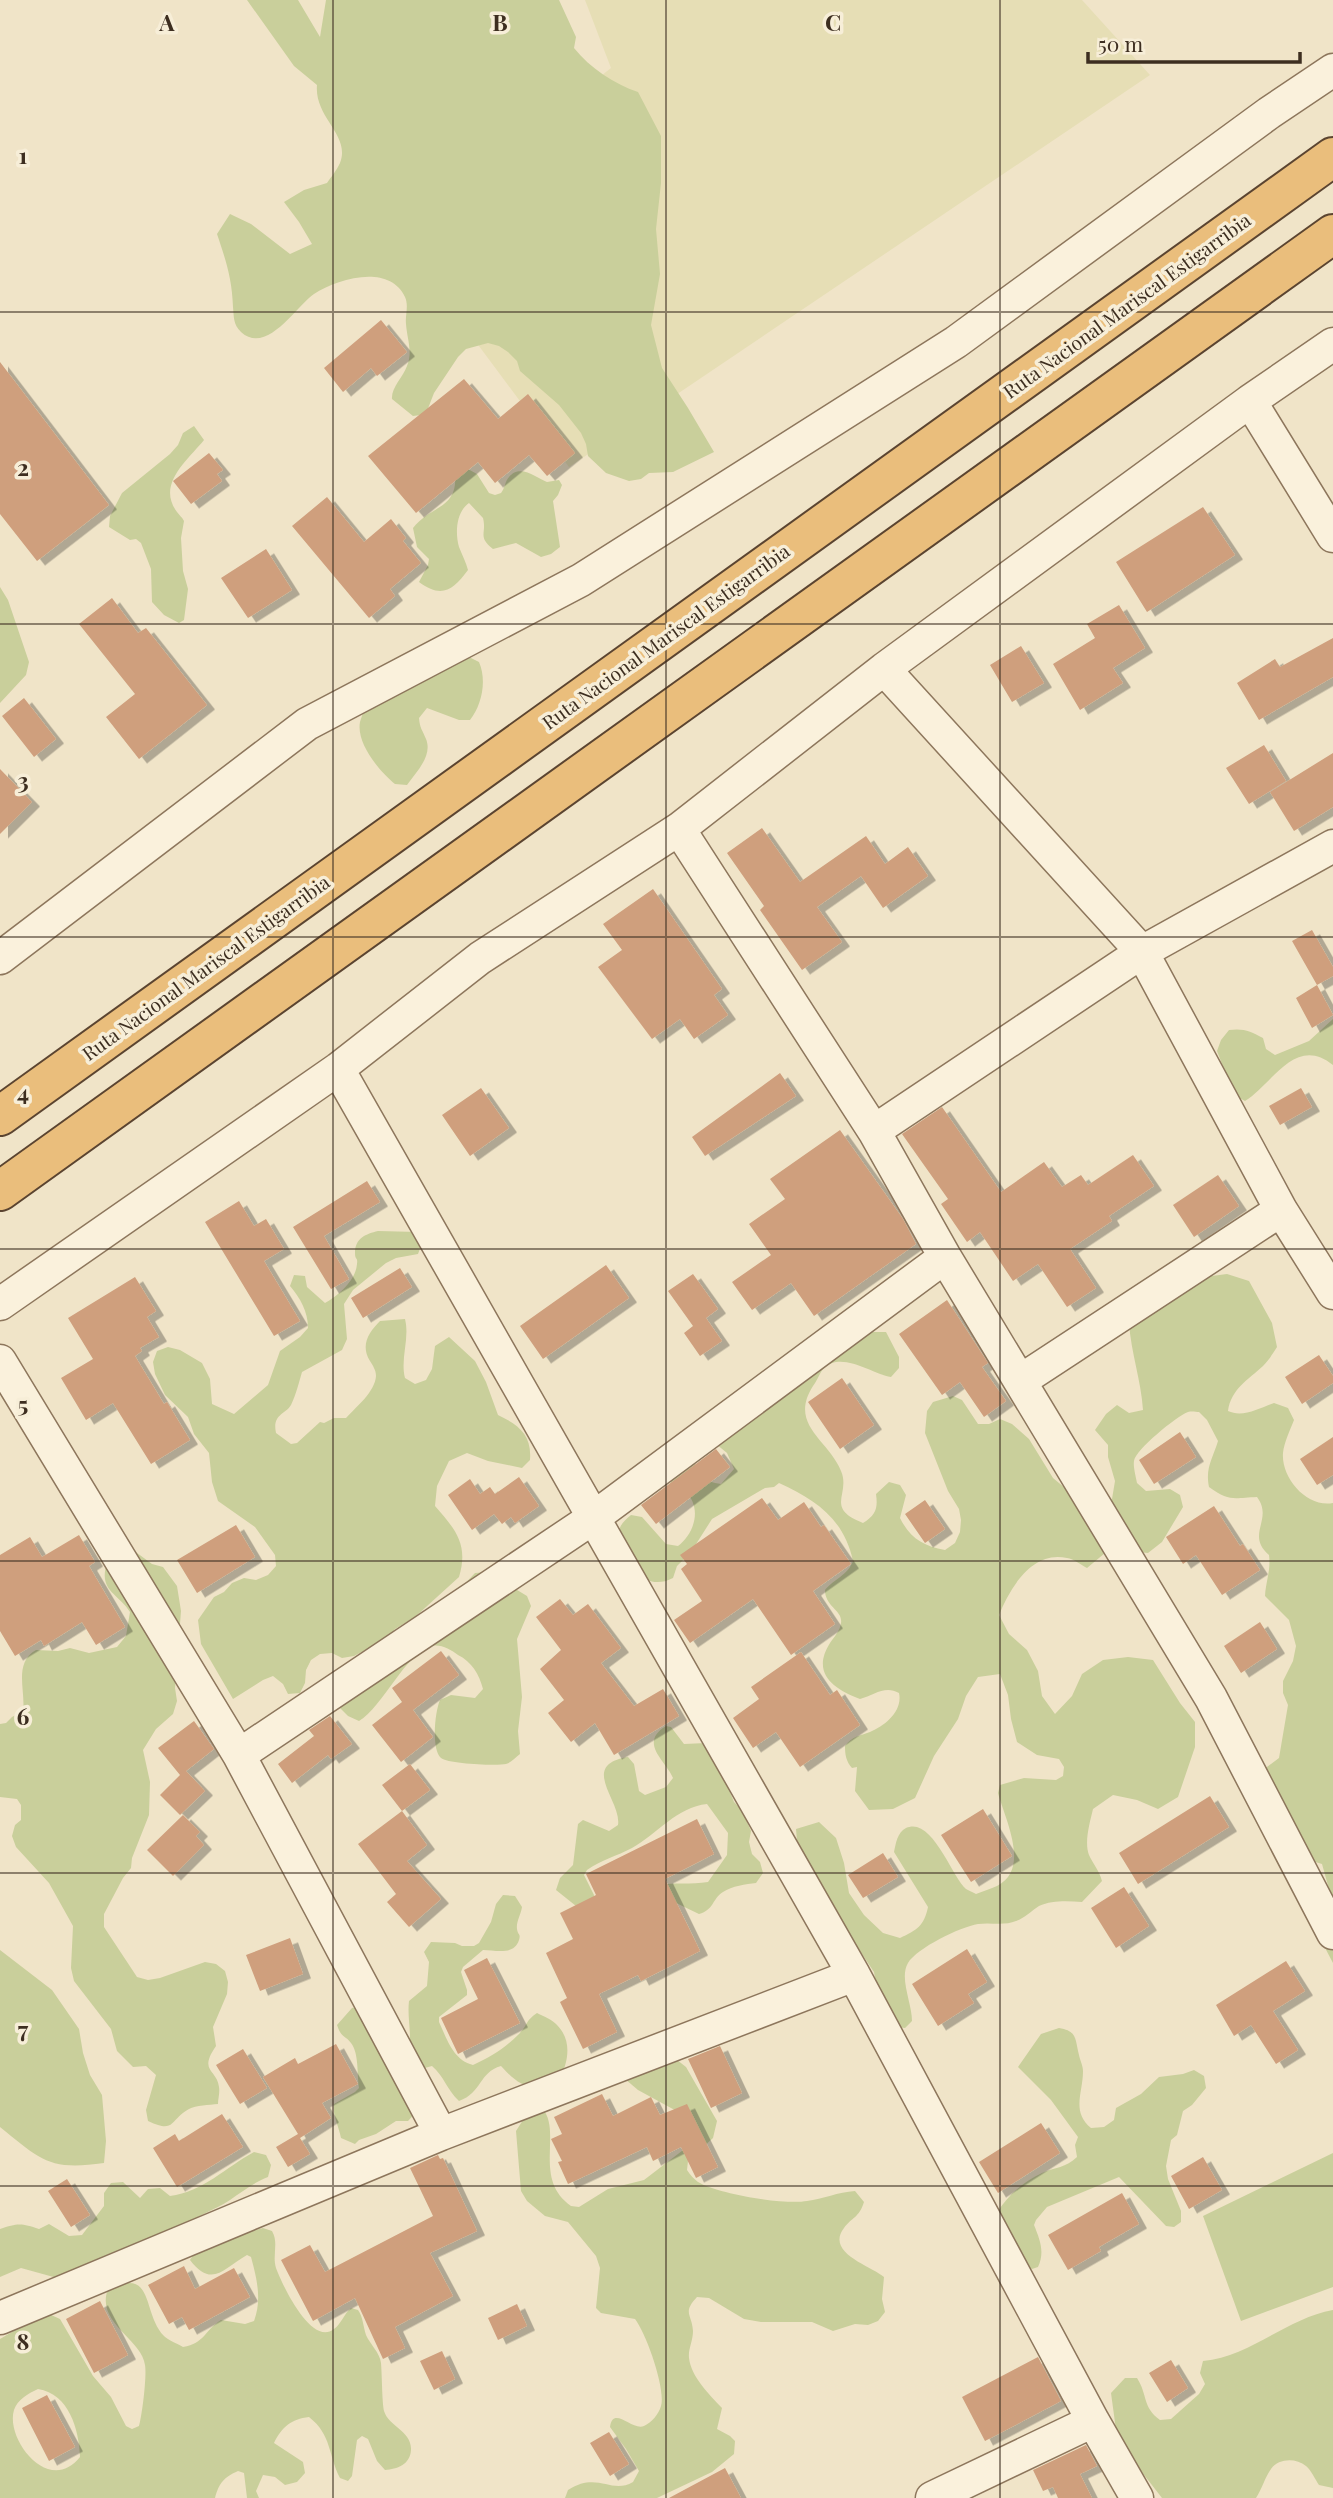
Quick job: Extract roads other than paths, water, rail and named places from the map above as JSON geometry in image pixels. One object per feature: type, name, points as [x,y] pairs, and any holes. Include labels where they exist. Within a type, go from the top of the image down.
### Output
[{"type":"highway","name":"Ruta Nacional Mariscal Estigarribia","points":[[0,1116],[1333,157]]},
{"type":"highway","points":[[0,1191],[1333,234]]},
{"type":"street","points":[[0,958],[307,724],[581,580],[944,349],[1269,113],[1333,70]]},
{"type":"street","points":[[0,1304],[338,1069],[480,958],[679,829],[884,669],[1250,401],[1333,344]]},
{"type":"street","points":[[1250,401],[1333,536]]},
{"type":"street","points":[[884,669],[1142,952],[1281,1210],[1333,1293]]},
{"type":"street","points":[[679,829],[874,1131],[945,1257],[1211,1698],[1333,1933]]},
{"type":"street","points":[[874,1131],[1142,952],[1333,846]]},
{"type":"street","points":[[338,1069],[854,1975],[1137,2498]]},
{"type":"street","points":[[1020,1381],[1281,1210]]},
{"type":"street","points":[[239,1755],[593,1518],[945,1257]]},
{"type":"street","points":[[0,1361],[239,1755],[442,2134]]},
{"type":"street","points":[[0,2318],[442,2134],[854,1975]]},
{"type":"street","points":[[932,2498],[1093,2421]]}]
